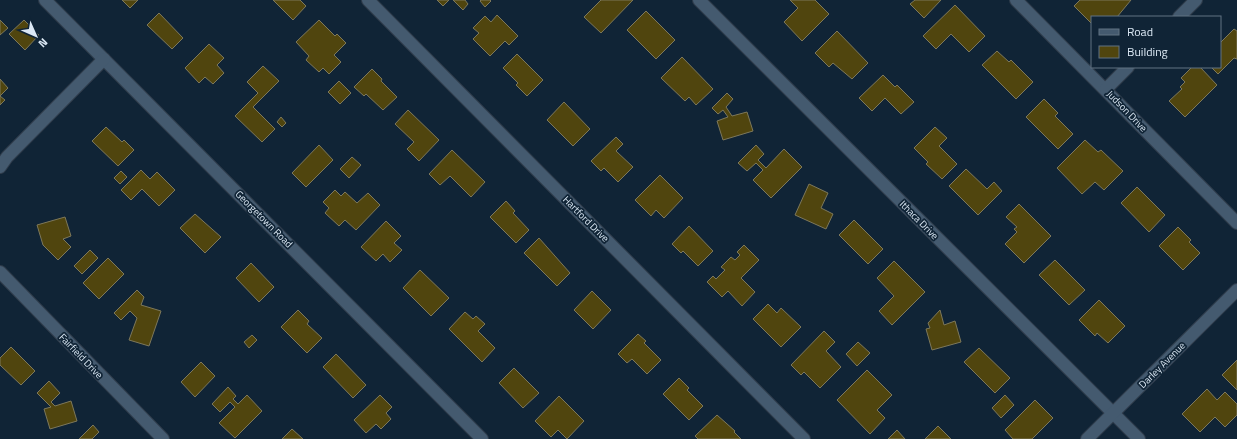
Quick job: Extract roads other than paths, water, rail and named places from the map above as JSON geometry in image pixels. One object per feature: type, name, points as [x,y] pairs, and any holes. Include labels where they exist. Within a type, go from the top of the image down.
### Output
[{"type":"street","name":"Georgetown Road","points":[[45,0],[482,439]]},
{"type":"street","name":"Hartford Drive","points":[[368,0],[804,439]]},
{"type":"street","name":"Ithaca Drive","points":[[699,0],[1139,439]]},
{"type":"street","name":"Judson Drive","points":[[1016,0],[1106,89],[1237,223]]},
{"type":"street","points":[[1180,16],[1196,0]]},
{"type":"street","points":[[0,167],[7,157],[104,58]]},
{"type":"street","points":[[1106,89],[1127,68]]},
{"type":"street","name":"Fairfield Drive","points":[[0,272],[163,439]]},
{"type":"street","name":"Darley Avenue","points":[[1087,439],[1237,290]]}]
